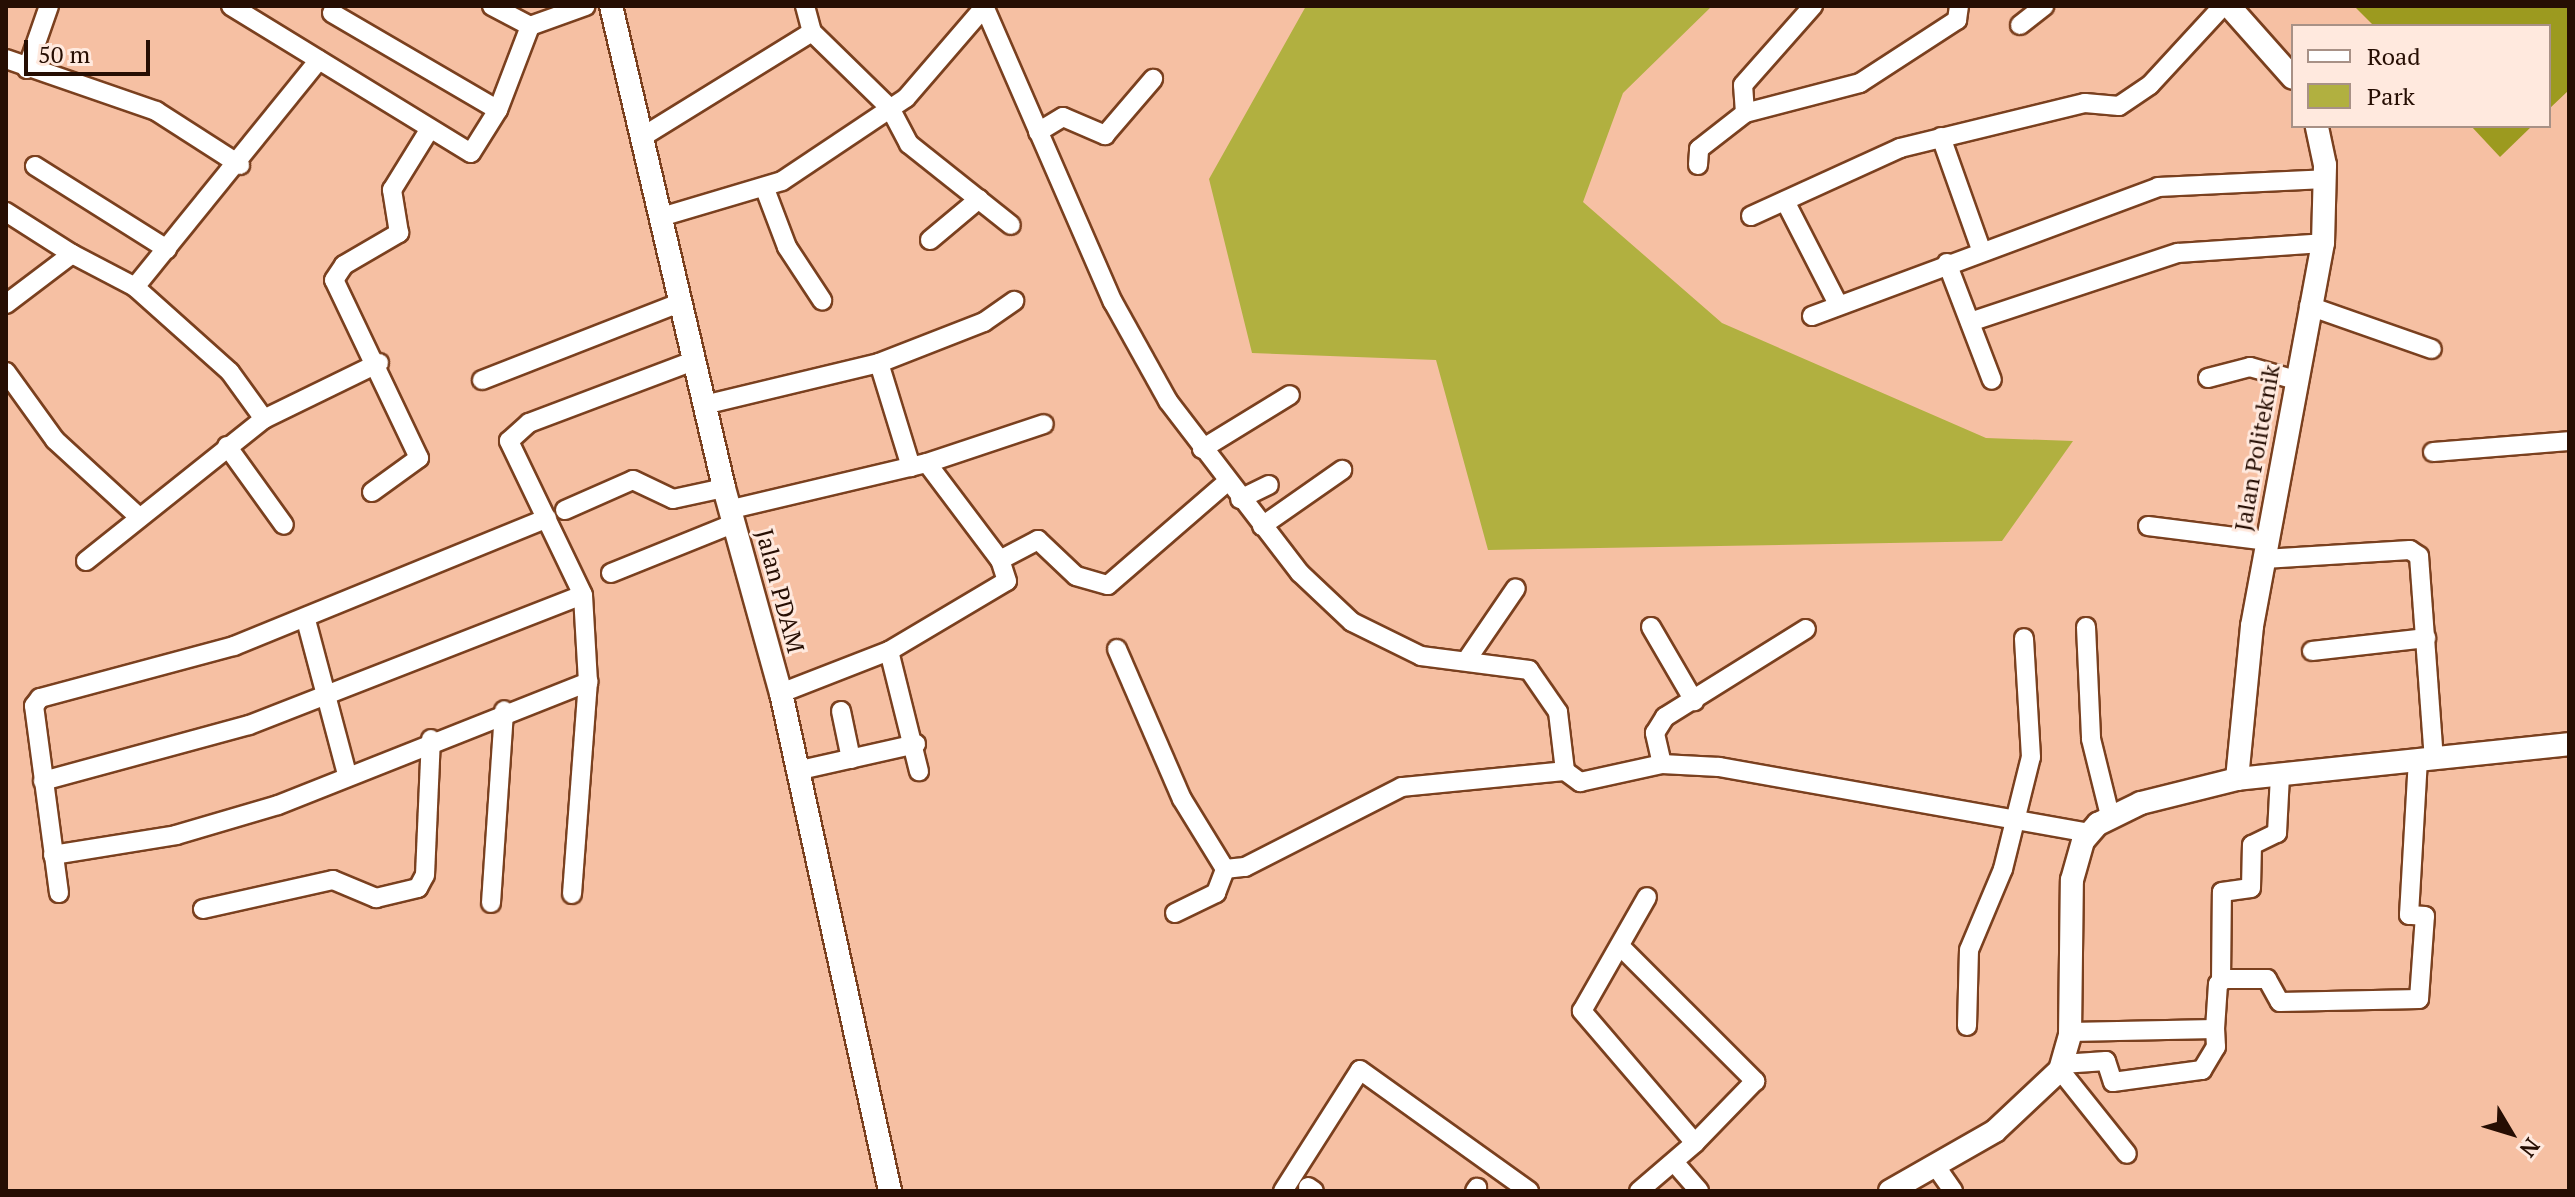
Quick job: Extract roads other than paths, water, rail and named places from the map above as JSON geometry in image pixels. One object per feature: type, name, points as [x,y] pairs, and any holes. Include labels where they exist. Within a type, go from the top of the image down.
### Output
[{"type":"street","points":[[27,69],[49,6]]},
{"type":"street","points":[[231,6],[429,130],[475,152],[498,110],[530,26]]},
{"type":"street","points":[[492,6],[530,26],[586,6]]},
{"type":"street","name":"Jalan PDAM","points":[[611,6],[693,361],[781,693],[890,1191]]},
{"type":"street","points":[[805,6],[812,32],[890,108],[909,144],[1011,225]]},
{"type":"street","points":[[661,217],[765,189],[890,108],[985,6],[1038,132],[1135,345],[1227,482],[1326,600],[1381,641],[1466,661],[1513,665],[1538,677],[1558,712],[1565,771]]},
{"type":"street","points":[[1745,113],[1743,85],[1813,6]]},
{"type":"street","points":[[1698,165],[1699,149],[1745,113],[1860,83],[1957,20],[1959,6]]},
{"type":"street","points":[[2020,25],[2044,6]]},
{"type":"street","points":[[1751,216],[1941,137],[2085,103],[2119,106],[2150,85],[2226,6],[2291,76]]},
{"type":"street","points":[[332,13],[498,110]]},
{"type":"street","points":[[642,137],[812,32]]},
{"type":"street","points":[[6,59],[27,69],[156,111],[240,165]]},
{"type":"street","points":[[135,287],[240,165],[319,60]]},
{"type":"street","points":[[1038,132],[1063,117],[1105,135],[1153,79]]},
{"type":"street","name":"Jalan Politeknik","points":[[2237,779],[2265,550],[2323,243],[2325,179],[2317,128]]},
{"type":"street","points":[[372,492],[419,458],[379,363],[334,280],[344,265],[399,233],[392,190],[429,130]]},
{"type":"street","points":[[1941,137],[1982,252]]},
{"type":"street","points":[[35,166],[167,249]]},
{"type":"street","points":[[1812,316],[1837,302],[2163,186],[2325,179]]},
{"type":"street","points":[[765,189],[787,247],[822,300]]},
{"type":"street","points":[[930,240],[979,199]]},
{"type":"street","points":[[1785,201],[1837,302]]},
{"type":"street","points":[[6,212],[72,254],[135,287],[230,372],[264,419]]},
{"type":"street","points":[[1970,322],[2178,253],[2323,243]]},
{"type":"street","points":[[6,304],[72,254]]},
{"type":"street","points":[[1947,263],[1992,380]]},
{"type":"street","points":[[704,405],[879,363],[984,322],[1014,301]]},
{"type":"street","points":[[482,380],[679,303]]},
{"type":"street","points":[[2309,306],[2432,349]]},
{"type":"street","points":[[572,894],[588,682],[583,595],[509,441],[514,433],[693,361]]},
{"type":"street","points":[[86,561],[264,419],[379,363]]},
{"type":"street","points":[[781,693],[889,651],[1007,581],[1000,560],[919,465],[879,363]]},
{"type":"street","points":[[2208,378],[2250,367],[2296,380]]},
{"type":"street","points":[[6,372],[55,440],[139,517]]},
{"type":"street","points":[[1202,449],[1290,395]]},
{"type":"street","points":[[611,573],[731,507],[919,465],[1044,424]]},
{"type":"street","points":[[2433,452],[2569,441]]},
{"type":"street","points":[[227,446],[284,525]]},
{"type":"street","points":[[1262,526],[1342,470]]},
{"type":"street","points":[[565,510],[633,480],[673,499],[731,507]]},
{"type":"street","points":[[1000,560],[1033,539],[1076,576],[1108,585],[1227,482]]},
{"type":"street","points":[[1240,499],[1269,485]]},
{"type":"street","points":[[59,893],[43,781],[40,698],[306,620],[547,518]]},
{"type":"street","points":[[2148,526],[2265,550],[2410,550],[2422,563],[2426,638],[2426,760],[2409,915],[2425,916],[2419,999],[2280,1002],[2267,979],[2221,981]]},
{"type":"street","points":[[1466,661],[1516,588]]},
{"type":"street","points":[[43,781],[149,757],[583,595]]},
{"type":"street","points":[[306,620],[347,774]]},
{"type":"street","points":[[1651,627],[1694,701]]},
{"type":"street","points":[[2086,627],[2091,739],[2110,816]]},
{"type":"street","points":[[1662,764],[1657,727],[1806,629]]},
{"type":"street","points":[[1967,1026],[1969,950],[2018,816],[2031,757],[2024,638]]},
{"type":"street","points":[[2312,651],[2426,638]]},
{"type":"street","points":[[1117,649],[1182,799],[1225,869]]},
{"type":"street","points":[[889,651],[916,744],[919,771]]},
{"type":"street","points":[[53,855],[176,835],[278,805],[504,710],[588,682]]},
{"type":"street","points":[[491,903],[504,710]]},
{"type":"street","points":[[841,711],[851,759]]},
{"type":"street","points":[[203,909],[333,880],[376,898],[418,888],[425,875],[431,739]]},
{"type":"street","points":[[796,771],[916,744]]},
{"type":"street","points":[[1890,1191],[1937,1168],[2032,1104],[2061,1067],[2070,1032],[2072,880],[2088,833],[2110,816],[2237,779],[2569,744]]},
{"type":"street","points":[[1225,869],[1245,867],[1402,787],[1565,771],[1592,781],[1662,764],[1719,767],[2018,816],[2088,833]]},
{"type":"street","points":[[2061,1067],[2106,1061],[2113,1082],[2202,1070],[2216,1047],[2221,981],[2222,892],[2251,888],[2252,845],[2277,833],[2280,775]]},
{"type":"street","points":[[1175,913],[1216,893],[1225,869]]},
{"type":"street","points":[[1647,897],[1621,947],[1585,1002],[1583,1018],[1695,1143]]},
{"type":"street","points":[[1621,947],[1755,1081],[1695,1143],[1639,1191]]},
{"type":"street","points":[[2070,1032],[2215,1029]]},
{"type":"street","points":[[2061,1067],[2127,1154]]},
{"type":"street","points":[[1283,1191],[1360,1070],[1526,1189]]},
{"type":"street","points":[[1674,1162],[1699,1191]]},
{"type":"street","points":[[1937,1168],[1953,1191]]}]
